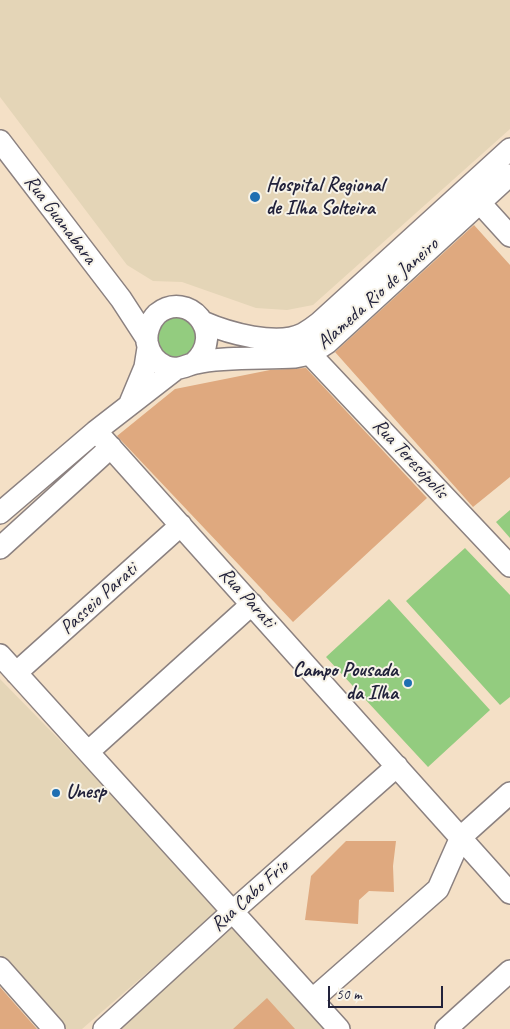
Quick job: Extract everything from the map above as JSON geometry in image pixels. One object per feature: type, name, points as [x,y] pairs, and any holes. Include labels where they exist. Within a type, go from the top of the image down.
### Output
[{"type":"street","name":"Rua Guanabara","points":[[0,141],[121,299],[147,343]]},
{"type":"street","name":"Alameda Rio de Janeiro","points":[[166,309],[183,308],[191,310],[203,322],[235,334],[276,338],[302,335],[319,323],[510,149]]},
{"type":"street","name":"Alameda Rio de Janeiro","points":[[185,366],[295,357],[310,354],[326,343],[510,175]]},
{"type":"street","points":[[480,203],[510,236]]},
{"type":"street","points":[[121,299],[166,309]]},
{"type":"street","points":[[128,406],[145,368],[147,343],[152,321],[166,309]]},
{"type":"street","points":[[0,513],[128,406],[185,366],[205,349],[207,331],[203,322]]},
{"type":"street","points":[[147,343],[159,362],[185,366]]},
{"type":"street","name":"Rua Teresópolis","points":[[310,354],[510,566]]},
{"type":"street","name":"Rua Parati","points":[[96,432],[510,892]]},
{"type":"street","points":[[0,548],[111,447]]},
{"type":"street","name":"Passeio Parati","points":[[16,672],[181,525]]},
{"type":"street","points":[[88,752],[252,604]]},
{"type":"street","points":[[0,654],[339,1029]]},
{"type":"street","name":"Rua Cabo Frio","points":[[104,1029],[233,911],[397,766]]},
{"type":"street","points":[[313,999],[438,889],[462,837],[510,792]]},
{"type":"street","points":[[0,968],[54,1029]]},
{"type":"street","points":[[446,1029],[510,971]]},
{"type":"shaded area","name":"Hospital Regional de Ilha Solteira","points":[[0,0],[510,0],[510,129],[313,305],[287,310],[256,308],[182,282],[153,281],[127,265],[0,97]]},
{"type":"shaded area","name":"Unesp","points":[[0,679],[223,907],[82,1029],[63,1029],[0,959]]},
{"type":"shaded area","points":[[234,923],[328,1029],[112,1029]]},
{"type":"green space","points":[[181,317],[196,329],[196,348],[180,361],[159,354],[156,332],[160,323],[165,320]]},
{"type":"green space","points":[[510,510],[510,538],[496,522]]},
{"type":"green space","points":[[465,548],[510,595],[510,697],[500,705],[406,601]]},
{"type":"green space","name":"Campo Pousada da Ilha","points":[[389,599],[490,710],[428,767],[326,657]]},
{"type":"building","points":[[474,225],[510,265],[510,477],[473,507],[335,352]]},
{"type":"building","points":[[306,368],[427,498],[293,622],[117,436],[175,389],[270,370]]},
{"type":"building","points":[[346,841],[396,841],[393,866],[394,892],[369,891],[359,900],[358,924],[305,920],[311,876]]},
{"type":"building","points":[[0,987],[37,1029],[0,1029]]},
{"type":"building","points":[[267,998],[295,1029],[233,1029]]},
{"type":"place","name":"Hospital Regional de Ilha Solteira","points":[[255,197]]},
{"type":"place","name":"Campo Pousada da Ilha","points":[[408,683]]},
{"type":"place","name":"Unesp","points":[[56,793]]}]
